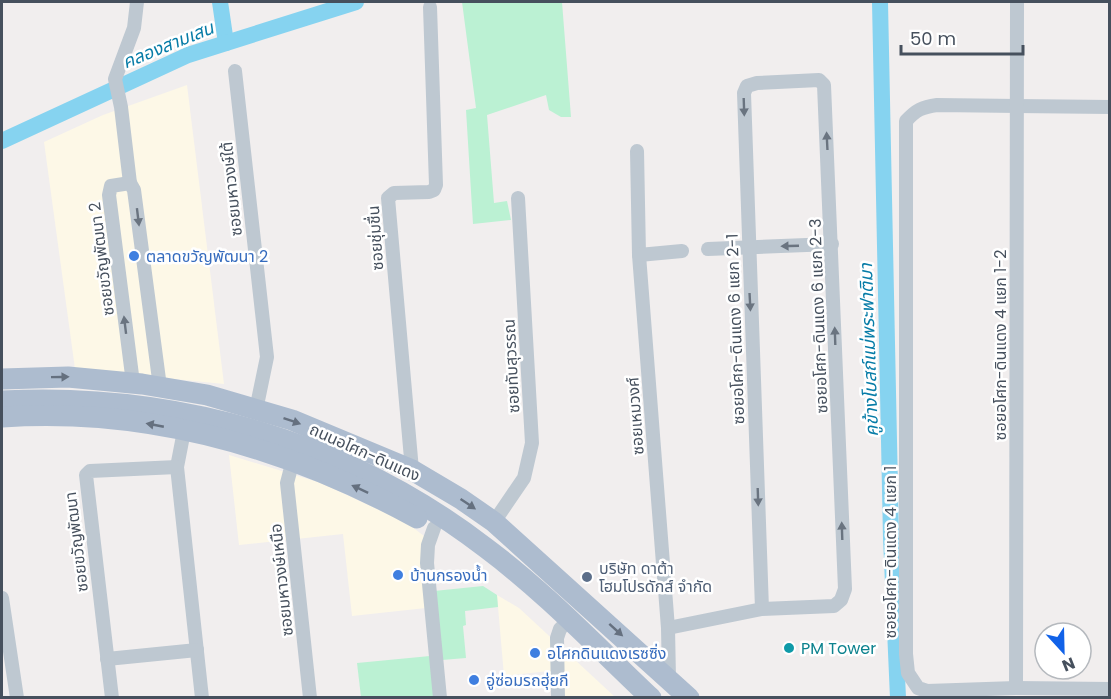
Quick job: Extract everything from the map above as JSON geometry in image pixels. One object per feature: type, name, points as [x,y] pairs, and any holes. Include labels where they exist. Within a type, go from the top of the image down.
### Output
[{"type":"main road","name":"ถนนอโศก-ดินแดง","points":[[2,379],[68,377],[133,383],[207,395],[292,420],[412,470],[495,522],[689,698]]},
{"type":"main road","name":"ถนนอโศก-ดินแดง","points":[[2,401],[111,402],[173,410],[227,421],[282,438],[333,458],[388,485],[440,515],[487,548],[569,620],[651,698]]},
{"type":"main road","name":"ถนนอโศก-ดินแดง","points":[[2,417],[67,415],[127,420],[237,443],[293,460],[386,501],[538,592]]},
{"type":"street","points":[[137,2],[134,28],[115,79],[121,107],[129,183],[134,190],[160,387]]},
{"type":"street","name":"ซอยอโศก-ดินแดง 4 แยก 1-2","points":[[1016,688],[1017,2]]},
{"type":"street","name":"ซอยชุ่มชื่น","points":[[412,470],[388,198],[394,193],[429,192],[434,190],[436,185],[430,8]]},
{"type":"street","name":"ซอยมหาวงษ์ใต้","points":[[235,71],[267,357],[256,410]]},
{"type":"street","name":"ซอยอโศก-ดินแดง 6 แยก 2-3","points":[[762,609],[834,606],[841,600],[845,589],[824,85],[819,80],[783,82]]},
{"type":"street","name":"ซอยอโศก-ดินแดง 6 แยก 2-1","points":[[762,609],[744,93],[747,86],[783,82]]},
{"type":"street","name":"ซอยอโศก-ดินแดง 4 แยก 1","points":[[1017,107],[924,106],[914,111],[906,121],[906,654],[908,673],[918,688],[927,691],[1016,688],[1110,689]]},
{"type":"street","points":[[1017,107],[1110,107]]},
{"type":"street","name":"ซอยเหมวงศ์","points":[[637,151],[639,255],[668,628],[669,679]]},
{"type":"street","name":"ซอยขวัญพัฒนา 2","points":[[129,183],[111,186],[108,195],[133,383]]},
{"type":"street","name":"ซอยทับสุวรรณ","points":[[495,522],[524,478],[532,443],[518,198]]},
{"type":"street","points":[[708,249],[832,244]]},
{"type":"street","points":[[639,255],[682,251]]},
{"type":"street","points":[[184,431],[177,467],[202,698]]},
{"type":"street","name":"ซอยมหาวงษ์เหนือ","points":[[293,460],[287,483],[310,698]]},
{"type":"street","name":"ซอยขวัญพัฒนา","points":[[112,698],[86,475],[90,471],[177,467]]},
{"type":"street","points":[[434,528],[428,545],[427,564],[440,698]]},
{"type":"street","points":[[2,598],[17,698]]},
{"type":"street","points":[[668,628],[762,609]]},
{"type":"street","points":[[558,698],[557,638],[560,629],[569,620]]},
{"type":"street","points":[[107,659],[197,650]]},
{"type":"shaded area","name":"ตลาดขวัญพัฒนา 2","points":[[187,85],[224,384],[75,369],[44,142],[103,115]]},
{"type":"shaded area","points":[[229,455],[321,483],[407,523],[424,536],[426,608],[352,616],[343,534],[239,545]]},
{"type":"shaded area","points":[[497,595],[519,608],[615,697],[552,697],[549,671],[504,676]]},
{"type":"green space","points":[[462,2],[562,2],[571,117],[561,117],[549,110],[546,95],[487,115],[494,203],[507,201],[511,220],[473,224],[466,110],[476,108]]},
{"type":"green space","points":[[483,586],[497,595],[498,607],[465,611],[466,625],[463,626],[466,658],[442,660],[434,591]]},
{"type":"green space","points":[[430,656],[435,697],[361,697],[357,663]]},
{"type":"waterway","points":[[220,2],[226,43]]},
{"type":"waterway","name":"คลองสามเสน","points":[[2,141],[188,55],[356,2]]},
{"type":"waterway","name":"คูข้างโบสถ์แม่พระฟาติมา","points":[[880,2],[891,538],[898,698]]},
{"type":"place","name":"ตลาดขวัญพัฒนา 2","points":[[134,256]]},
{"type":"place","name":"บ้านกรองน้ำ","points":[[398,575]]},
{"type":"place","name":"บริษัท ดาต้า โฮมโปรดักส์ จำกัด","points":[[587,577]]},
{"type":"place","name":"PM Tower","points":[[789,648]]},
{"type":"place","name":"อโศกดินแดงเรซซิ่ง","points":[[535,653]]},
{"type":"place","name":"อู่ซ่อมรถฮุ่ยกี","points":[[474,680]]}]
